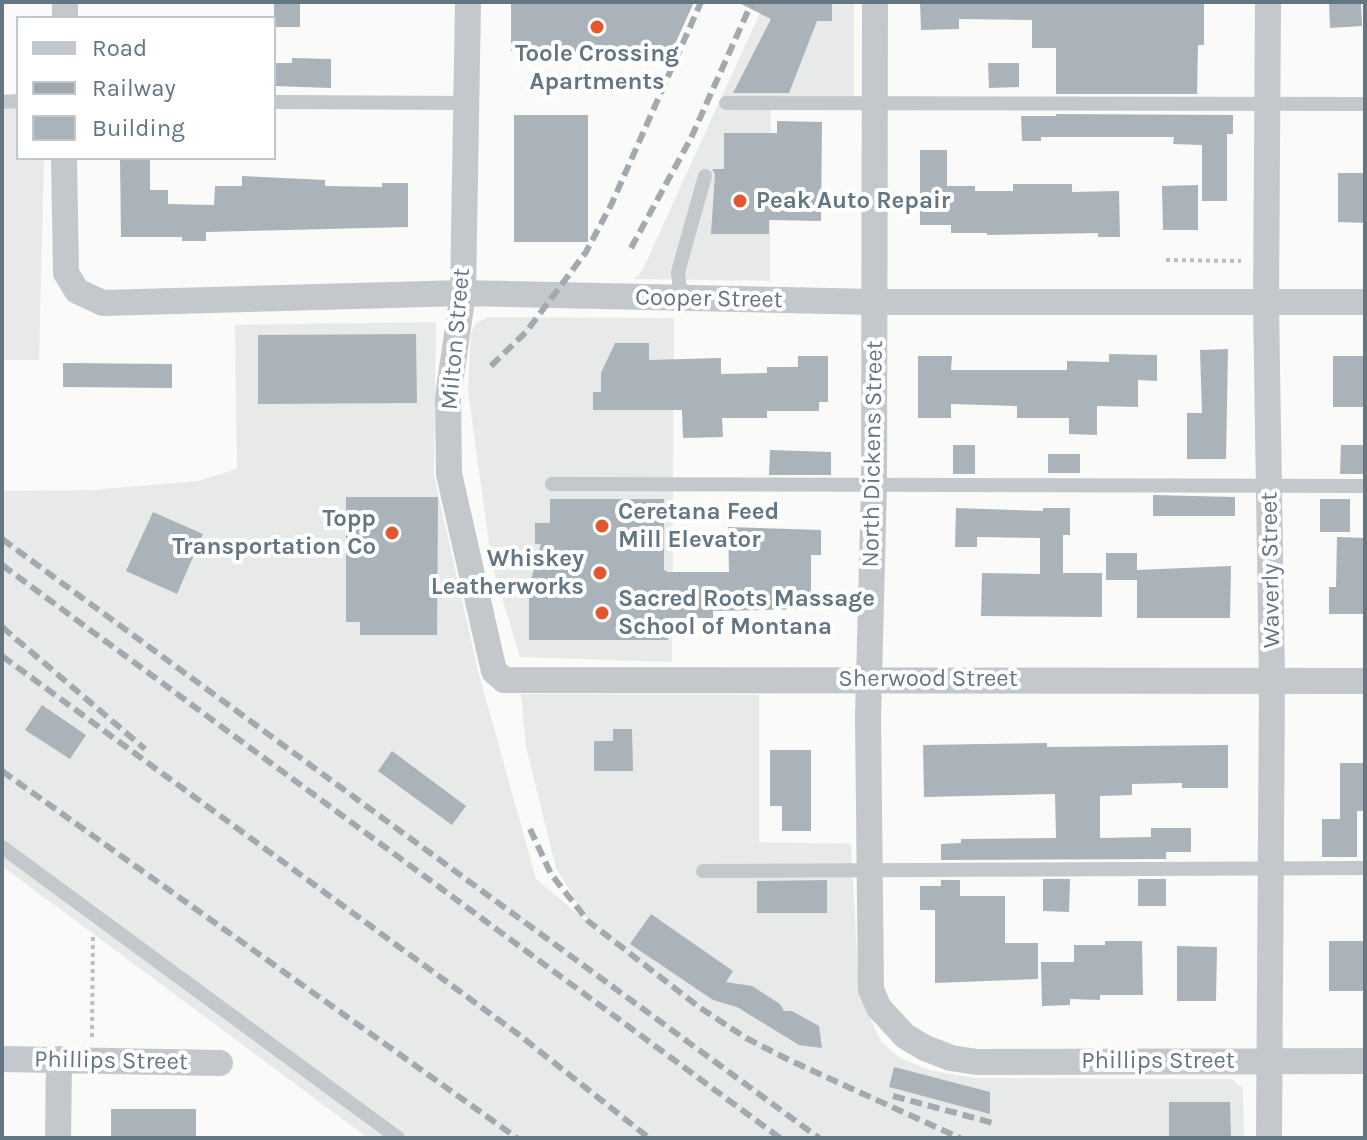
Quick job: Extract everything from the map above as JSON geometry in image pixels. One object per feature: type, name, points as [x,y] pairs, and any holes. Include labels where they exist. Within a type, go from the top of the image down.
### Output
[{"type":"street","name":"Milton Street","points":[[468,2],[463,293],[448,396],[449,474],[494,671]]},
{"type":"street","name":"North Dickens Street","points":[[875,2],[874,485],[868,679],[871,990],[879,1008],[905,1036],[951,1058]]},
{"type":"street","name":"Waverly Street","points":[[1268,2],[1266,303],[1272,680],[1269,1138]]},
{"type":"street","name":"Cooper Street","points":[[64,160],[66,273],[77,291],[103,303],[463,293],[875,302],[1365,302]]},
{"type":"street","name":"Sherwood Street","points":[[494,671],[504,680],[1365,681]]},
{"type":"street","name":"Phillips Street","points":[[951,1058],[977,1062],[1365,1061]]},
{"type":"street","name":"Phillips Street","points":[[2,1059],[220,1063]]},
{"type":"street","points":[[58,1138],[59,1059]]},
{"type":"lane","points":[[276,102],[467,103]]},
{"type":"lane","points":[[726,103],[1365,104]]},
{"type":"lane","points":[[681,299],[678,272],[705,176]]},
{"type":"lane","points":[[552,484],[1365,486]]},
{"type":"lane","points":[[2,847],[398,1138]]},
{"type":"lane","points":[[703,871],[1365,868]]},
{"type":"path","points":[[1166,260],[1242,261],[1243,245]]},
{"type":"path","points":[[89,1060],[93,934]]},
{"type":"shaded area","points":[[765,2],[854,2],[854,103],[771,104],[770,281],[634,279],[642,271]]},
{"type":"shaded area","points":[[2,101],[16,101],[16,160],[44,160],[39,360],[2,360]]},
{"type":"shaded area","points":[[489,317],[674,318],[672,662],[520,657],[492,565],[468,391],[471,333],[476,323]]},
{"type":"shaded area","points":[[436,322],[434,475],[478,671],[536,879],[620,949],[588,921],[556,868],[526,747],[521,694],[759,695],[759,842],[851,844],[859,992],[881,1042],[900,1058],[929,1070],[975,1078],[1231,1079],[1243,1088],[1244,1138],[368,1138],[2,866],[2,491],[92,490],[198,481],[237,469],[235,325]]},
{"type":"building","points":[[274,2],[300,2],[300,27],[276,27]]},
{"type":"building","name":"Toole Crossing Apartments","points":[[511,2],[694,2],[671,53],[511,51]]},
{"type":"building","points":[[737,2],[832,2],[832,21],[817,21],[789,93],[733,93],[771,19]]},
{"type":"building","points":[[920,2],[1204,2],[1204,45],[1198,45],[1197,94],[1056,94],[1056,48],[1032,48],[1032,20],[959,19],[959,29],[921,30]]},
{"type":"building","points":[[1329,2],[1361,2],[1362,26],[1330,28]]},
{"type":"building","points":[[292,58],[331,59],[331,88],[276,86],[276,63],[292,63]]},
{"type":"building","points":[[988,63],[1019,63],[1019,87],[989,88]]},
{"type":"building","points":[[514,115],[588,115],[588,242],[514,242]]},
{"type":"building","points":[[1233,115],[1233,134],[1227,134],[1227,201],[1202,201],[1202,145],[1173,144],[1174,137],[1041,137],[1041,141],[1022,141],[1021,116]]},
{"type":"building","points":[[777,121],[822,122],[821,221],[769,220],[769,234],[711,234],[715,174],[712,169],[724,169],[724,133],[777,133]]},
{"type":"building","points":[[920,150],[947,150],[947,186],[975,186],[975,191],[1013,191],[1013,184],[1072,184],[1072,192],[1119,191],[1120,237],[1098,237],[1098,233],[951,233],[951,225],[920,225]]},
{"type":"building","points":[[120,160],[150,160],[150,190],[168,190],[168,204],[214,205],[215,186],[242,186],[242,176],[325,180],[325,186],[382,187],[382,183],[408,183],[408,227],[206,232],[206,241],[182,241],[182,237],[121,237]]},
{"type":"building","points":[[1338,173],[1365,173],[1365,223],[1338,222]]},
{"type":"building","points":[[1198,185],[1198,230],[1163,230],[1162,186]]},
{"type":"building","points":[[416,334],[417,403],[258,404],[258,335]]},
{"type":"building","points":[[615,343],[649,343],[649,360],[721,358],[721,374],[767,373],[767,367],[798,367],[798,356],[828,356],[828,402],[819,402],[819,411],[767,411],[767,418],[722,418],[723,437],[683,438],[682,410],[593,410],[593,392],[601,392],[601,373]]},
{"type":"building","points":[[1228,349],[1226,459],[1187,459],[1187,413],[1202,413],[1200,350]]},
{"type":"building","points":[[1109,354],[1157,355],[1157,381],[1138,380],[1138,407],[1097,406],[1097,435],[1069,434],[1069,418],[1017,418],[1017,406],[951,404],[951,418],[918,418],[918,356],[952,356],[951,370],[1067,370],[1067,361],[1109,362]]},
{"type":"building","points":[[1333,356],[1365,356],[1365,407],[1333,407]]},
{"type":"building","points":[[63,363],[172,364],[172,388],[63,387]]},
{"type":"building","points":[[953,445],[975,445],[975,474],[953,474]]},
{"type":"building","points":[[1341,445],[1365,445],[1365,474],[1340,474]]},
{"type":"building","points":[[770,450],[831,452],[831,475],[769,475]]},
{"type":"building","points":[[1048,454],[1080,454],[1080,473],[1048,473]]},
{"type":"building","points":[[1153,495],[1235,497],[1235,516],[1153,516]]},
{"type":"building","name":"Topp Transportation Co","points":[[346,497],[438,497],[437,635],[360,635],[360,622],[346,622]]},
{"type":"building","points":[[550,499],[664,499],[664,570],[668,572],[729,572],[728,527],[821,530],[821,555],[811,555],[811,609],[713,611],[713,618],[668,618],[668,640],[529,640],[529,587],[541,544],[535,544],[535,523],[550,523]]},
{"type":"building","points":[[1320,499],[1350,499],[1350,532],[1320,532]]},
{"type":"building","points":[[956,508],[1043,511],[1043,508],[1070,508],[1070,535],[1063,535],[1063,573],[1102,573],[1102,617],[981,616],[982,573],[1040,574],[1040,538],[977,537],[977,547],[955,547]]},
{"type":"building","points":[[153,512],[203,534],[177,594],[126,571]]},
{"type":"building","points":[[1337,537],[1365,538],[1364,614],[1329,614],[1329,587],[1336,587]]},
{"type":"building","points":[[1106,553],[1137,553],[1137,570],[1231,566],[1230,618],[1137,618],[1137,580],[1106,580]]},
{"type":"building","points":[[42,705],[86,735],[70,759],[25,730]]},
{"type":"building","points":[[613,729],[632,729],[633,771],[594,771],[594,741],[613,741]]},
{"type":"building","points":[[1047,743],[1047,747],[1228,745],[1228,788],[1182,788],[1182,783],[1132,784],[1132,795],[1100,796],[1100,838],[1151,837],[1151,828],[1191,828],[1191,852],[1166,852],[1166,859],[941,860],[941,844],[961,843],[961,839],[1056,838],[1055,794],[924,797],[923,745]]},
{"type":"building","points":[[770,750],[811,750],[811,831],[782,831],[782,806],[770,806]]},
{"type":"building","points":[[392,751],[466,806],[452,825],[378,771]]},
{"type":"building","points":[[1340,763],[1365,763],[1365,811],[1357,811],[1357,857],[1322,857],[1322,819],[1340,819]]},
{"type":"building","points":[[1043,879],[1070,879],[1069,912],[1043,911]]},
{"type":"building","points":[[1138,879],[1166,879],[1166,906],[1138,906]]},
{"type":"building","points":[[827,880],[827,913],[757,913],[757,881]]},
{"type":"building","points":[[941,880],[960,880],[960,896],[1005,896],[1005,943],[1038,943],[1038,979],[935,983],[935,910],[920,910],[920,886],[941,886]]},
{"type":"building","points":[[651,914],[733,971],[726,982],[752,986],[780,1004],[784,1011],[792,1011],[819,1026],[822,1048],[799,1045],[737,1007],[713,1000],[630,944]]},
{"type":"building","points":[[1105,941],[1142,941],[1143,995],[1100,995],[1100,1000],[1070,999],[1070,1005],[1042,1006],[1041,962],[1074,962],[1074,945],[1105,945]]},
{"type":"building","points":[[1329,941],[1365,941],[1365,991],[1329,991]]},
{"type":"building","points":[[1177,946],[1217,947],[1216,1001],[1177,1001]]},
{"type":"building","points":[[894,1067],[990,1092],[990,1114],[889,1087]]},
{"type":"building","points":[[1169,1102],[1230,1102],[1231,1138],[1169,1138]]},
{"type":"building","points":[[111,1109],[196,1109],[196,1138],[111,1138]]},
{"type":"railway","points":[[491,366],[526,332],[586,252],[612,203],[701,2]]},
{"type":"railway","points":[[631,248],[691,138],[752,2]]},
{"type":"railway","points":[[2,539],[819,1138]]},
{"type":"railway","points":[[2,565],[780,1138]]},
{"type":"railway","points":[[2,627],[145,749]]},
{"type":"railway","points":[[2,656],[518,1034],[649,1138]]},
{"type":"railway","points":[[2,771],[517,1138]]},
{"type":"railway","points":[[530,829],[551,874],[588,921],[699,1007],[746,1038],[789,1060],[960,1138]]},
{"type":"railway","points":[[893,1096],[993,1123]]},
{"type":"place","name":"Toole Crossing Apartments","points":[[597,27]]},
{"type":"place","name":"Peak Auto Repair","points":[[740,201]]},
{"type":"place","name":"Ceretana Feed Mill Elevator","points":[[602,526]]},
{"type":"place","name":"Topp Transportation Co","points":[[392,533]]},
{"type":"place","name":"Whiskey Leatherworks","points":[[600,573]]},
{"type":"place","name":"Sacred Roots Massage School of Montana","points":[[602,613]]}]
